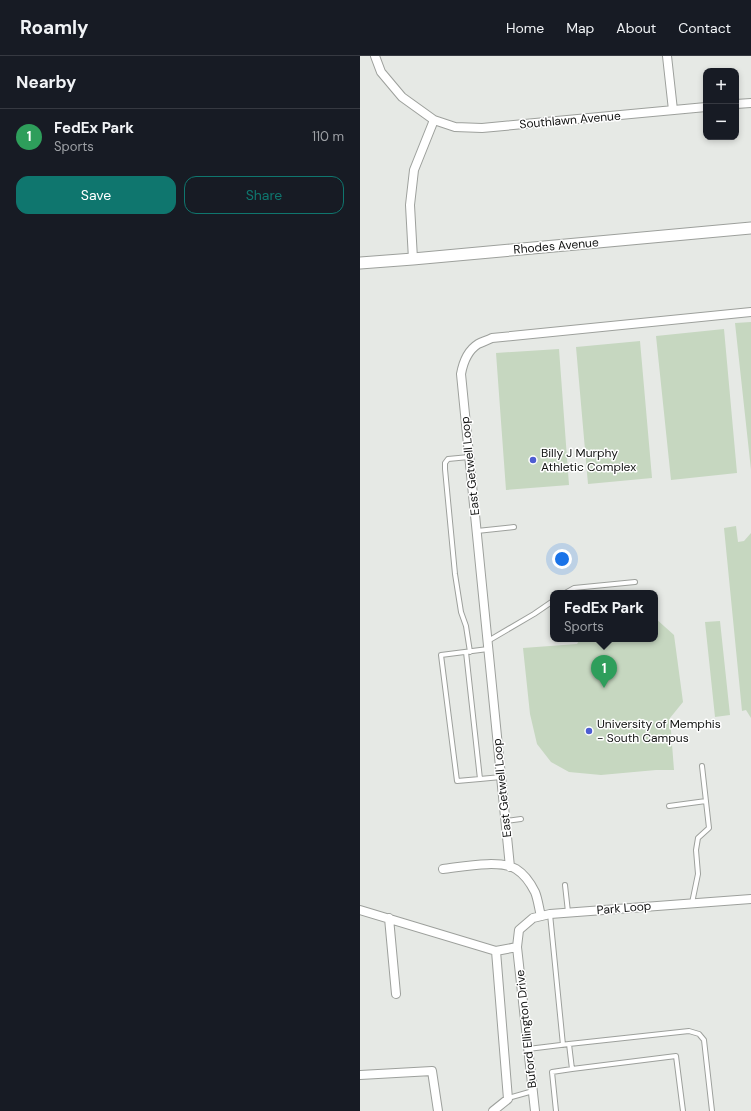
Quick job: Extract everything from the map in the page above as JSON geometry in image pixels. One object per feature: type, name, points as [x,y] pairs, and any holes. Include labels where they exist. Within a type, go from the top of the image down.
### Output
[{"type":"main road","name":"Rhodes Avenue","points":[[360,263],[751,228]]},
{"type":"street","name":"Southlawn Avenue","points":[[375,56],[381,72],[402,97],[434,120],[455,126],[482,128],[703,107]]},
{"type":"street","points":[[667,56],[672,110]]},
{"type":"street","points":[[739,104],[751,103]]},
{"type":"street","points":[[412,259],[410,205],[414,170],[434,120]]},
{"type":"street","name":"East Getwell Loop","points":[[510,867],[461,374],[463,363],[477,344],[492,338],[751,312]]},
{"type":"street","points":[[443,869],[481,864],[504,865],[515,868],[526,878],[536,893],[541,916]]},
{"type":"street","name":"Park Loop","points":[[517,947],[519,930],[533,918],[550,914],[751,899]]},
{"type":"street","points":[[360,910],[496,951],[517,947]]},
{"type":"street","points":[[389,918],[396,994]]},
{"type":"street","name":"Buford Ellington Drive","points":[[517,947],[535,1111]]},
{"type":"street","points":[[493,1111],[508,1098],[496,951]]},
{"type":"street","points":[[360,1075],[432,1071],[438,1111]]},
{"type":"lane","points":[[469,457],[448,459],[445,463],[445,469],[455,574],[461,612],[466,626],[480,779]]},
{"type":"lane","points":[[477,531],[514,527]]},
{"type":"lane","points":[[570,590],[574,588],[635,582]]},
{"type":"lane","points":[[501,777],[457,782],[441,655],[468,652],[488,645],[550,603]]},
{"type":"lane","points":[[692,903],[698,874],[696,850],[698,838],[709,828],[702,766]]},
{"type":"lane","points":[[669,806],[706,801]]},
{"type":"lane","points":[[505,821],[521,819]]},
{"type":"lane","points":[[565,885],[568,913]]},
{"type":"lane","points":[[550,914],[563,1045]]},
{"type":"lane","points":[[528,1049],[689,1031],[699,1034],[704,1040],[712,1111]]},
{"type":"lane","points":[[569,1044],[572,1069]]},
{"type":"lane","points":[[556,1111],[552,1072],[676,1056],[683,1111]]},
{"type":"lane","points":[[508,1098],[533,1091]]},
{"type":"green space","points":[[751,322],[751,470],[735,323]]},
{"type":"green space","points":[[724,329],[737,473],[671,480],[656,336]]},
{"type":"green space","points":[[640,341],[652,478],[588,484],[576,347]]},
{"type":"green space","points":[[559,349],[569,485],[506,490],[496,353]]},
{"type":"green space","points":[[736,526],[738,542],[744,541],[751,533],[751,718],[746,710],[742,711],[724,528]]},
{"type":"green space","points":[[658,621],[674,635],[683,702],[670,718],[674,770],[656,770],[601,775],[569,772],[551,762],[537,744],[530,714],[523,648],[577,644],[578,642],[658,642]]},
{"type":"green space","points":[[720,621],[730,715],[715,717],[705,622]]},
{"type":"place","name":"Billy J Murphy Athletic Complex","points":[[533,460]]},
{"type":"place","name":"FedEx Park","points":[[604,688]]},
{"type":"place","name":"University of Memphis - South Campus","points":[[589,731]]}]
